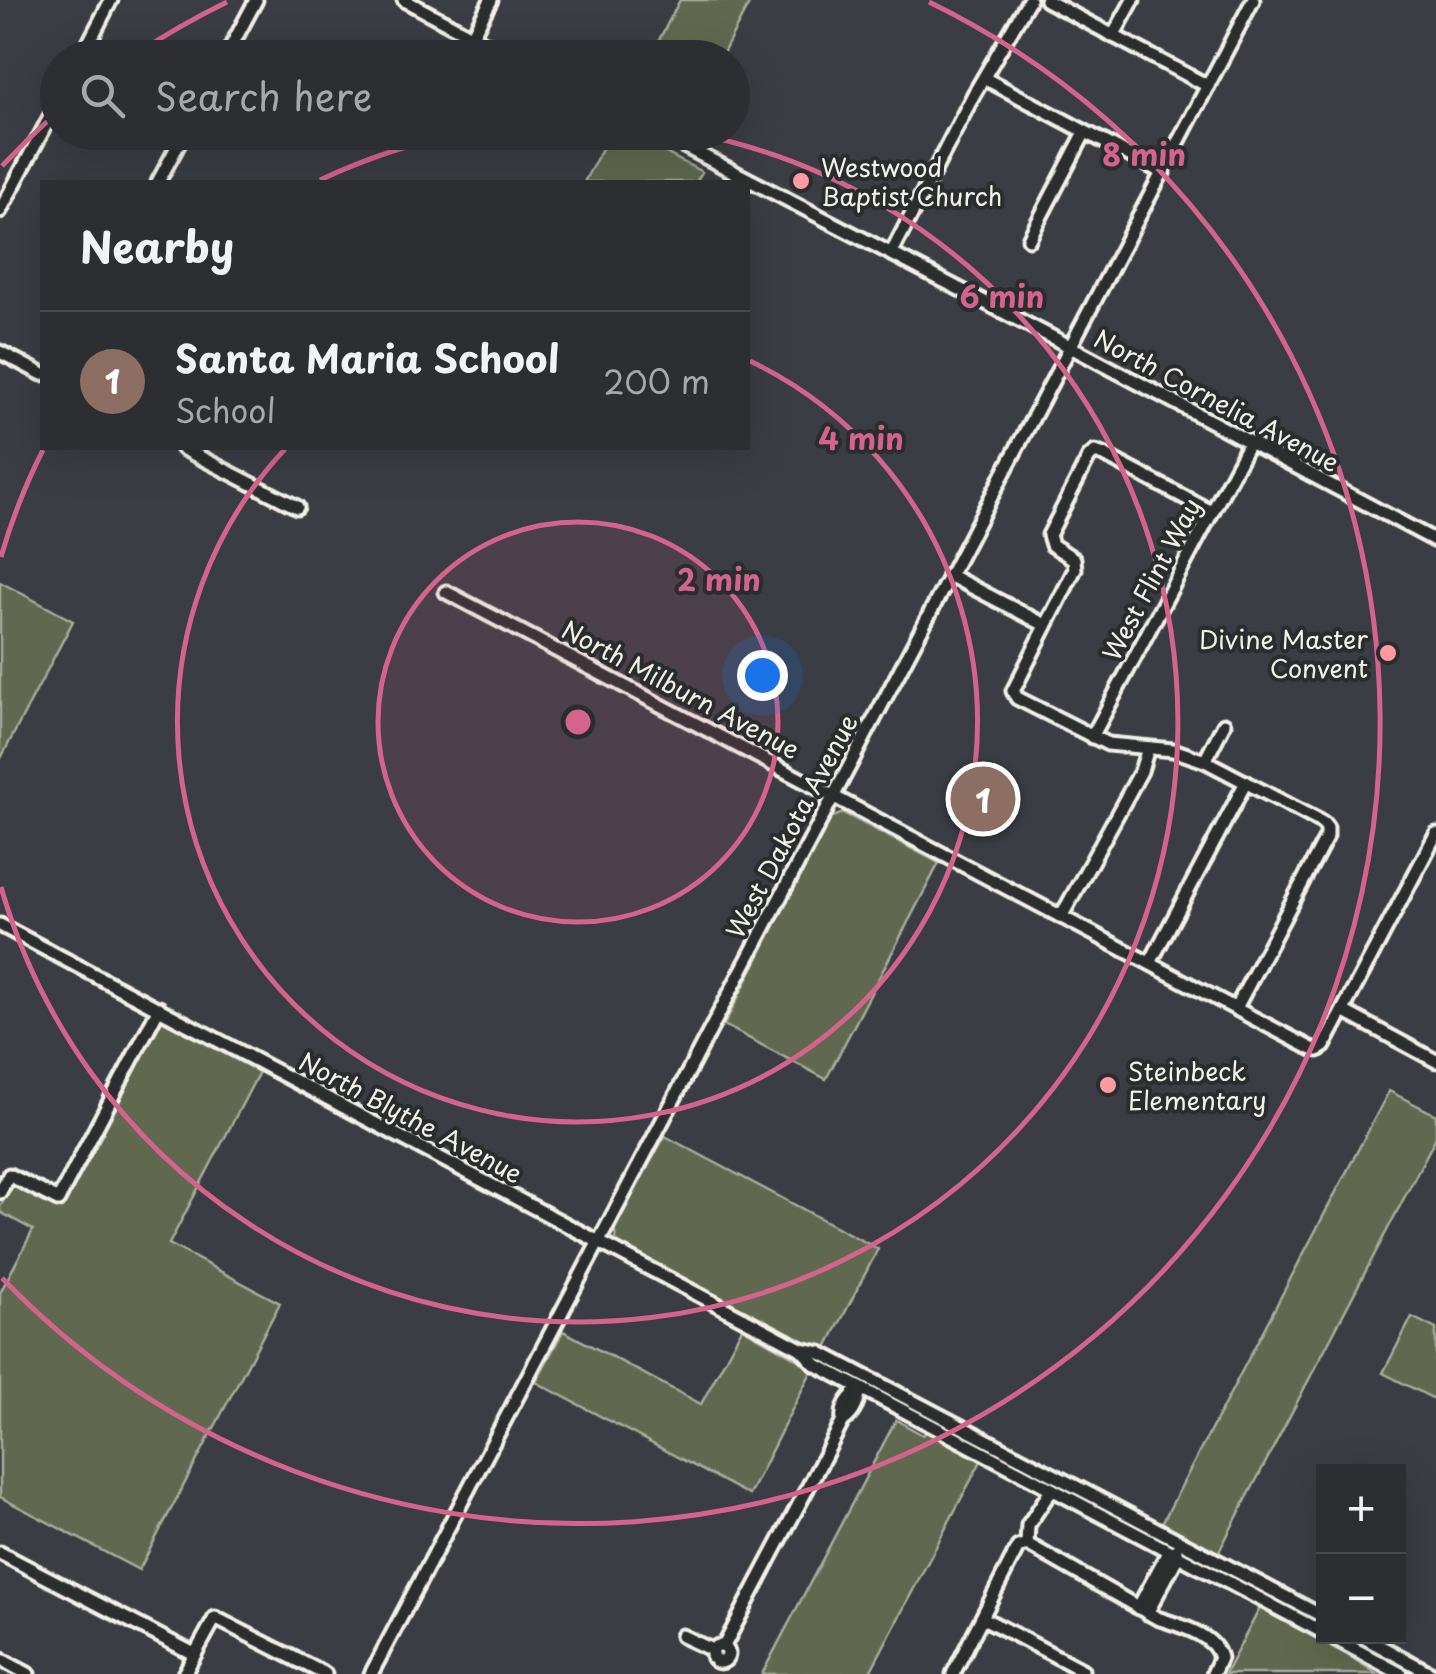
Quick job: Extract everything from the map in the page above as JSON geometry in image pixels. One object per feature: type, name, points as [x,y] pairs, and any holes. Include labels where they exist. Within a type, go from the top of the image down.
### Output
[{"type":"street","points":[[90,40],[111,0]]},
{"type":"street","points":[[235,40],[256,0]]},
{"type":"street","points":[[404,0],[479,40]]},
{"type":"street","points":[[472,36],[491,0]]},
{"type":"street","points":[[891,254],[1029,0]]},
{"type":"street","points":[[1046,0],[1208,86]]},
{"type":"street","points":[[1113,36],[1132,0]]},
{"type":"street","name":"West Dakota Avenue","points":[[372,1674],[1253,0]]},
{"type":"street","points":[[984,78],[1163,173]]},
{"type":"street","points":[[1029,239],[1085,132]]},
{"type":"street","points":[[0,211],[40,136]]},
{"type":"street","points":[[159,180],[175,150]]},
{"type":"street","name":"North Cornelia Avenue","points":[[692,150],[749,180]]},
{"type":"street","name":"North Cornelia Avenue","points":[[750,180],[1436,542]]},
{"type":"street","points":[[0,352],[40,373]]},
{"type":"street","name":"West Flint Way","points":[[1092,737],[1249,443]]},
{"type":"street","points":[[186,450],[296,507]]},
{"type":"street","points":[[1212,512],[1095,452],[1089,457],[1049,535],[1052,545],[1070,554],[1075,569],[1012,690],[1017,698],[1092,737],[1126,748],[1173,750],[1204,760],[1327,828],[1236,1008]]},
{"type":"street","points":[[949,575],[1045,625]]},
{"type":"street","name":"North Milburn Avenue","points":[[446,592],[1318,1050],[1343,1010]]},
{"type":"street","points":[[1204,760],[1224,724]]},
{"type":"street","points":[[1061,917],[1141,771],[1148,748]]},
{"type":"street","points":[[1150,962],[1246,782]]},
{"type":"street","points":[[1436,834],[1343,1010],[1432,1059],[1436,1044]]},
{"type":"street","name":"North Blythe Avenue","points":[[0,924],[802,1349],[821,1353],[934,1413],[1052,1489],[1316,1630]]},
{"type":"street","points":[[0,1192],[9,1175],[58,1200],[159,1008]]},
{"type":"street","name":"North Blythe Avenue","points":[[802,1349],[815,1364],[860,1388],[1316,1613]]},
{"type":"street","name":"North Blythe Avenue","points":[[860,1388],[872,1385],[926,1414],[934,1413]]},
{"type":"street","points":[[682,1636],[715,1658],[843,1421],[858,1402],[860,1388]]},
{"type":"street","points":[[1027,1544],[1028,1525],[1052,1489]]},
{"type":"street","points":[[1027,1544],[1143,1610],[1217,1646],[1220,1658],[1214,1674]]},
{"type":"street","points":[[953,1674],[1018,1548],[1027,1544]]},
{"type":"street","name":"North Blythe Avenue","points":[[1173,1554],[1182,1550],[1226,1573],[1240,1574]]},
{"type":"street","points":[[0,1552],[194,1654]]},
{"type":"street","points":[[1143,1610],[1173,1554]]},
{"type":"street","points":[[184,1674],[216,1618],[325,1674]]},
{"type":"street","points":[[983,1618],[1082,1670]]},
{"type":"street","name":"North Blythe Avenue","points":[[1343,1644],[1400,1674]]},
{"type":"street","points":[[1376,1644],[1432,1674]]},
{"type":"street","points":[[0,1660],[28,1674]]},
{"type":"street","points":[[294,1674],[300,1661]]},
{"type":"green space","points":[[680,0],[751,0],[730,40],[659,40]]},
{"type":"green space","points":[[601,150],[660,150],[702,172],[697,180],[585,180]]},
{"type":"green space","points":[[0,582],[73,621],[0,760]]},
{"type":"green space","points":[[843,813],[939,863],[826,1079],[724,1025],[830,818]]},
{"type":"green space","points":[[161,1020],[259,1072],[169,1244],[280,1303],[139,1570],[0,1497],[0,1293],[33,1230],[0,1212],[0,1207],[13,1183],[62,1208]]},
{"type":"green space","points":[[1389,1091],[1436,1115],[1436,1137],[1216,1557],[1160,1527]]},
{"type":"green space","points":[[665,1136],[878,1249],[825,1351],[617,1244],[614,1227]]},
{"type":"green space","points":[[1412,1317],[1436,1329],[1436,1400],[1383,1373]]},
{"type":"green space","points":[[742,1328],[813,1368],[749,1495],[536,1382],[563,1331],[701,1404]]},
{"type":"green space","points":[[896,1420],[923,1435],[928,1430],[982,1459],[869,1674],[762,1674]]},
{"type":"green space","points":[[1260,1608],[1316,1635],[1316,1644],[1331,1644],[1377,1674],[1225,1674]]},
{"type":"place","name":"Westwood Baptist Church","points":[[801,181]]},
{"type":"place","name":"Divine Master Convent","points":[[1388,653]]},
{"type":"place","name":"Santa Maria School","points":[[983,799]]},
{"type":"place","name":"Steinbeck Elementary","points":[[1108,1085]]}]
